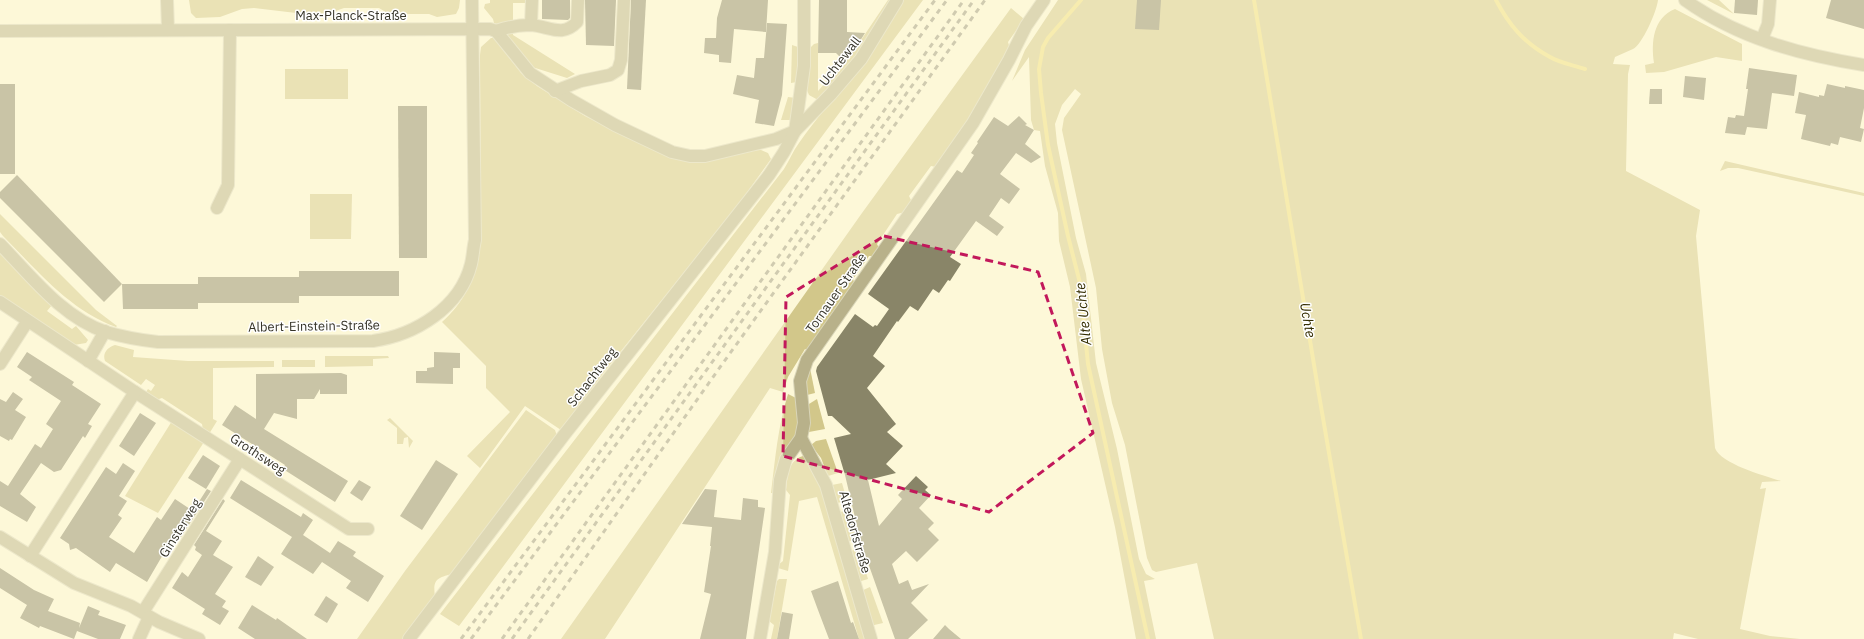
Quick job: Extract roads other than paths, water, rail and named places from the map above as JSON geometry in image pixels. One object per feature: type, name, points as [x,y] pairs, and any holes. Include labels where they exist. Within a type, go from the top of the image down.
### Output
[{"type":"street","points":[[167,0],[168,29]]},
{"type":"street","name":"Albert-Einstein-Straße","points":[[0,244],[68,311],[83,321],[105,331],[131,338],[158,342],[373,341],[390,339],[410,332],[427,323],[443,309],[464,282],[471,265],[475,240],[472,0]]},
{"type":"street","points":[[531,25],[532,0]]},
{"type":"street","points":[[578,0],[577,22],[571,28],[563,31],[531,25],[511,26],[496,32],[530,73],[555,91],[640,137],[672,152],[690,156],[705,156],[740,148],[776,139],[795,131],[804,66],[804,0]]},
{"type":"street","points":[[555,91],[581,81],[610,75],[618,70],[621,60],[624,0]]},
{"type":"street","name":"Uchtewall","points":[[795,131],[831,94],[861,59],[897,0]]},
{"type":"street","name":"Tornauer Straße","points":[[760,639],[775,552],[780,480],[786,459],[801,438],[804,423],[800,381],[807,360],[973,123],[1010,60],[1026,26],[1044,0]]},
{"type":"street","points":[[1685,0],[1710,16],[1762,40],[1809,55],[1864,65]]},
{"type":"street","points":[[1762,40],[1768,24],[1770,0]]},
{"type":"street","name":"Max-Planck-Straße","points":[[0,31],[472,28],[496,32]]},
{"type":"street","points":[[217,208],[228,185],[230,30]]},
{"type":"street","name":"Schachtweg","points":[[409,639],[564,435],[769,175],[784,152],[795,131]]},
{"type":"street","name":"Grothsweg","points":[[0,302],[135,392],[349,529],[368,529]]},
{"type":"street","points":[[0,364],[28,322]]},
{"type":"street","points":[[88,361],[105,331]]},
{"type":"street","points":[[30,556],[135,392]]},
{"type":"street","name":"Altedorfstraße","points":[[801,438],[826,485],[871,639]]},
{"type":"street","name":"Ginsterweg","points":[[139,639],[146,615],[240,459]]},
{"type":"street","points":[[0,537],[74,583],[200,639]]},
{"type":"waterway","name":"Alte Uchte","points":[[1081,0],[1048,38],[1043,47],[1039,69],[1041,93],[1048,145],[1080,283],[1088,364],[1148,639]]},
{"type":"waterway","name":"Uchte","points":[[1254,0],[1361,639]]},
{"type":"waterway","points":[[1496,0],[1518,33],[1532,46],[1554,59],[1585,69]]},
{"type":"railway","points":[[461,639],[935,0]]},
{"type":"railway","points":[[471,639],[947,0]]},
{"type":"railway","points":[[502,639],[964,0]]},
{"type":"railway","points":[[512,639],[974,0]]},
{"type":"railway","points":[[528,639],[723,363],[985,0]]}]
